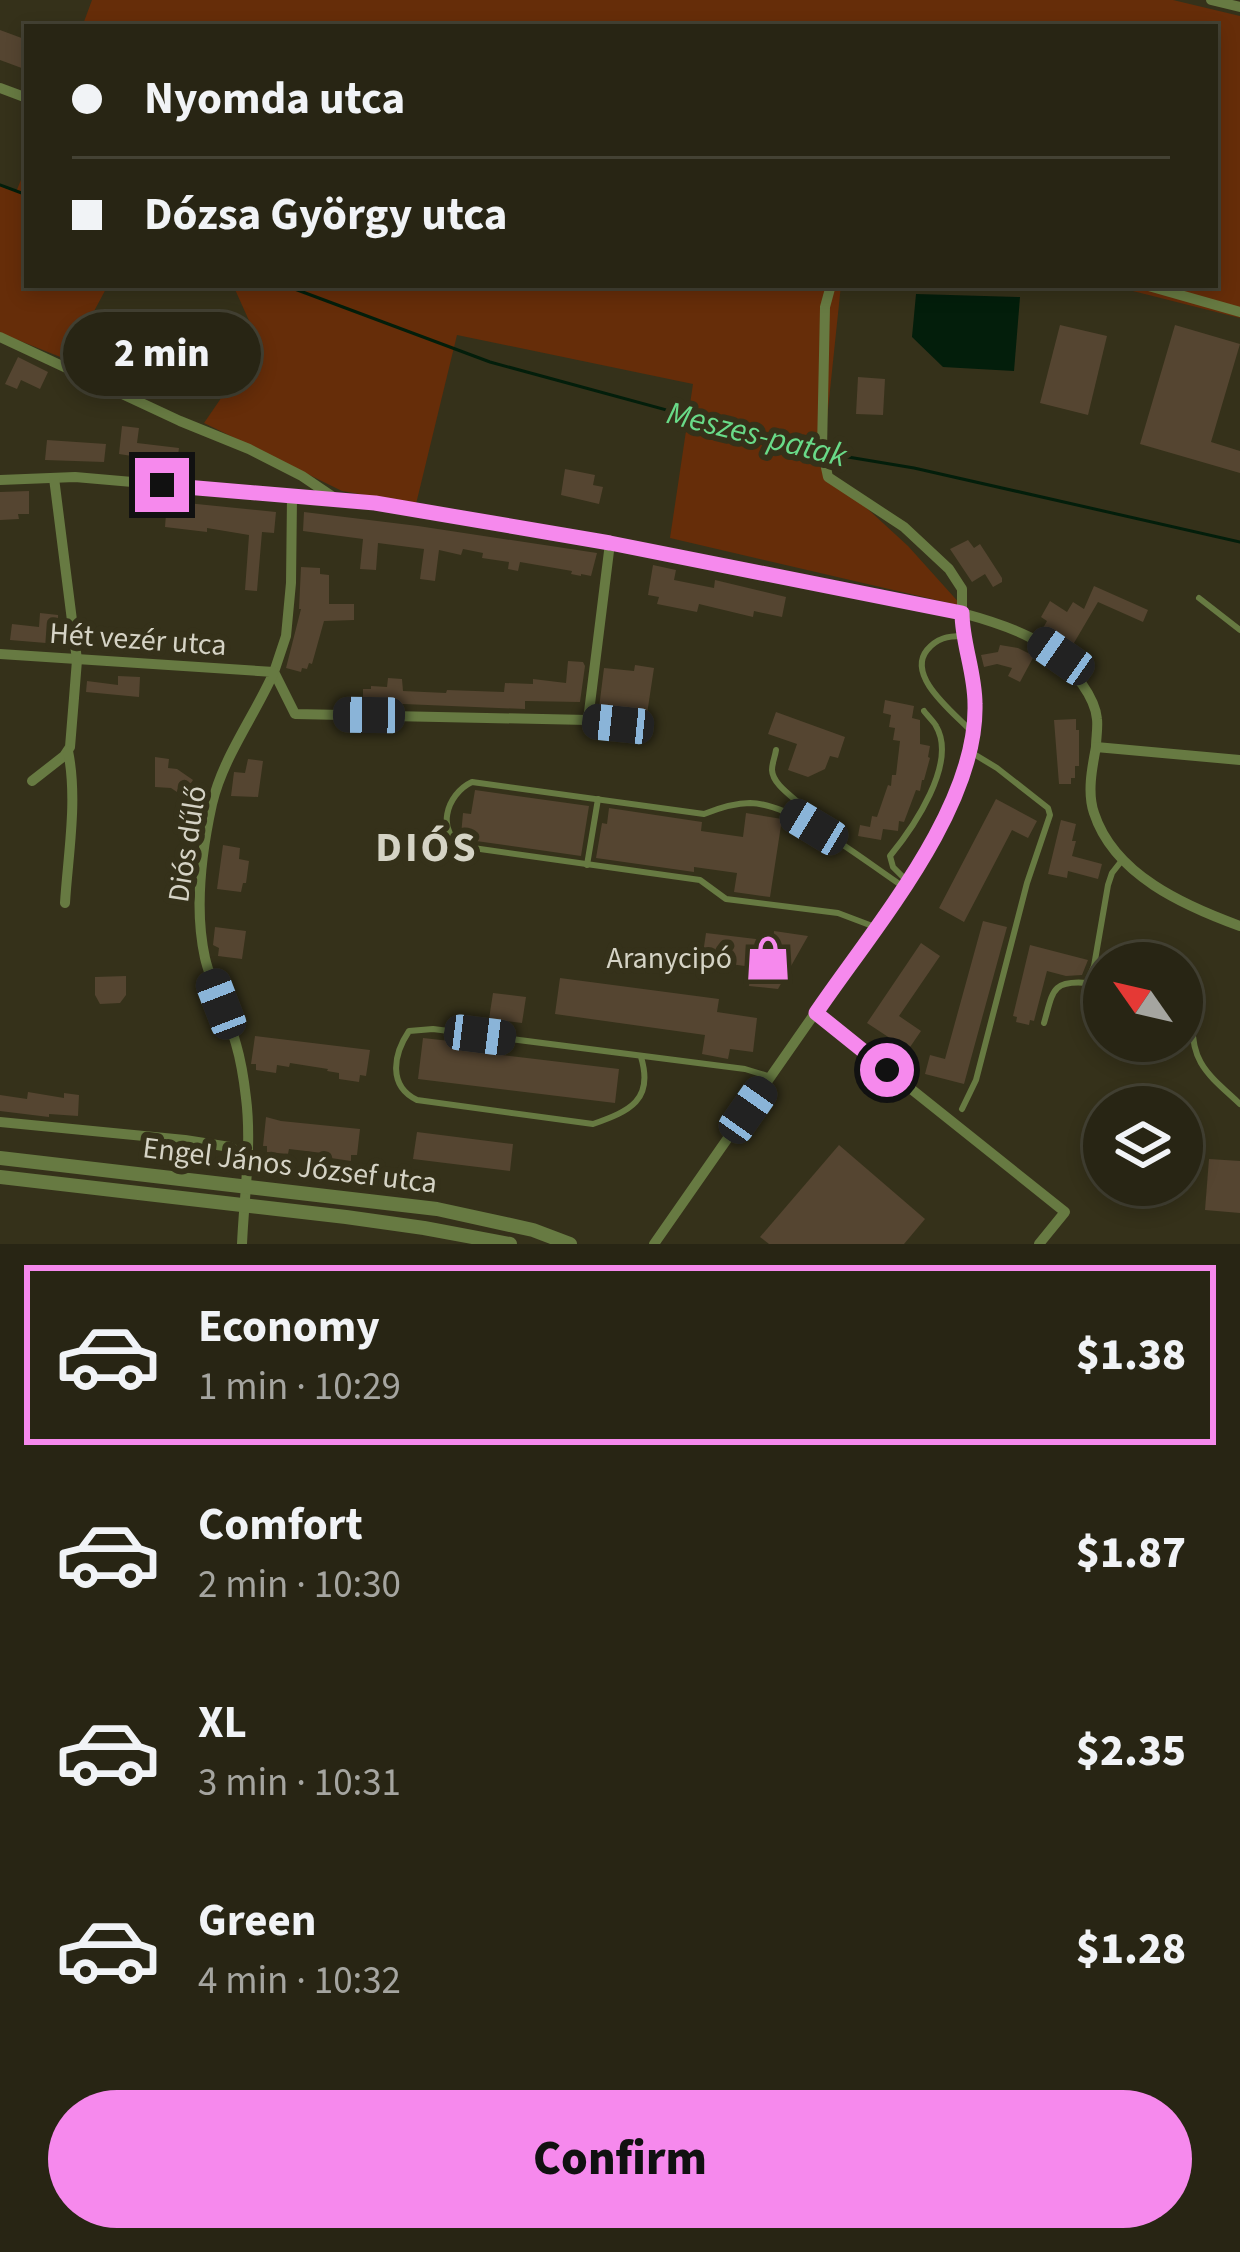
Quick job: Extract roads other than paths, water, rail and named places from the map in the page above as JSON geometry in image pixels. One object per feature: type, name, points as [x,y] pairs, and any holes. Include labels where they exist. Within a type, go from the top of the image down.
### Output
[{"type":"street","points":[[1211,0],[1240,7]]},
{"type":"street","points":[[654,1244],[905,884],[962,782],[973,734],[976,706],[962,636],[962,590],[949,569],[904,527],[828,477],[823,454],[825,307],[830,288]]},
{"type":"street","points":[[1156,288],[1240,312]]},
{"type":"street","points":[[0,337],[180,422],[250,449],[336,499]]},
{"type":"street","points":[[0,479],[75,477],[375,503],[610,543],[999,623],[1061,656],[1089,694],[1097,716],[1093,811],[1123,859],[1167,893],[1240,926]]},
{"type":"street","points":[[54,478],[76,660],[68,750],[72,770],[65,903]]},
{"type":"street","name":"Diós dűlő","points":[[242,1244],[247,1103],[237,1045],[206,963],[200,899],[205,843],[224,766],[261,700],[286,636],[292,497]]},
{"type":"street","points":[[589,721],[610,543]]},
{"type":"street","name":"Hét vezér utca","points":[[0,654],[274,672]]},
{"type":"street","points":[[274,672],[295,714],[589,721],[647,727]]},
{"type":"street","points":[[1096,747],[1240,760]]},
{"type":"street","points":[[32,781],[68,750]]},
{"type":"street","points":[[816,1013],[1065,1212],[1039,1244]]},
{"type":"street","points":[[0,1122],[184,1141],[230,1148],[246,1156]]},
{"type":"street","name":"Engel János József utca","points":[[0,1158],[437,1209],[533,1230],[570,1244]]},
{"type":"street","name":"Engel János József utca","points":[[0,1177],[244,1204],[510,1244]]},
{"type":"lane","points":[[1199,598],[1240,630]]},
{"type":"lane","points":[[962,636],[939,639],[922,657],[921,669],[929,687],[973,734]]},
{"type":"lane","points":[[905,884],[890,856],[921,811],[937,779],[941,754],[936,724],[923,712]]},
{"type":"lane","points":[[776,750],[772,773],[778,785],[804,805],[823,834]]},
{"type":"lane","points":[[962,1109],[976,1080],[1027,883],[1050,815],[1048,808],[969,751]]},
{"type":"lane","points":[[875,927],[838,914],[726,899],[700,880],[466,848],[449,835],[447,813],[456,794],[472,782],[704,814],[728,805],[774,806],[905,884]]},
{"type":"lane","points":[[586,865],[598,799]]},
{"type":"lane","points":[[1044,1023],[1054,989],[1072,982],[1088,983],[1108,885],[1123,859]]},
{"type":"lane","points":[[641,1057],[645,1088],[635,1103],[593,1124],[417,1100],[397,1084],[402,1042],[410,1031],[434,1029],[745,1069],[771,1077]]},
{"type":"lane","points":[[1199,1062],[1240,1104]]},
{"type":"waterway","name":"Meszes-patak","points":[[0,185],[24,194]]},
{"type":"waterway","name":"Meszes-patak","points":[[292,288],[490,362],[821,452]]},
{"type":"waterway","name":"Meszes-patak","points":[[830,454],[914,468],[1240,542]]},
{"type":"place","name":"Aranycipó","points":[[768,958]]},
{"type":"district","name":"DIÓS","points":[[427,846]]}]
